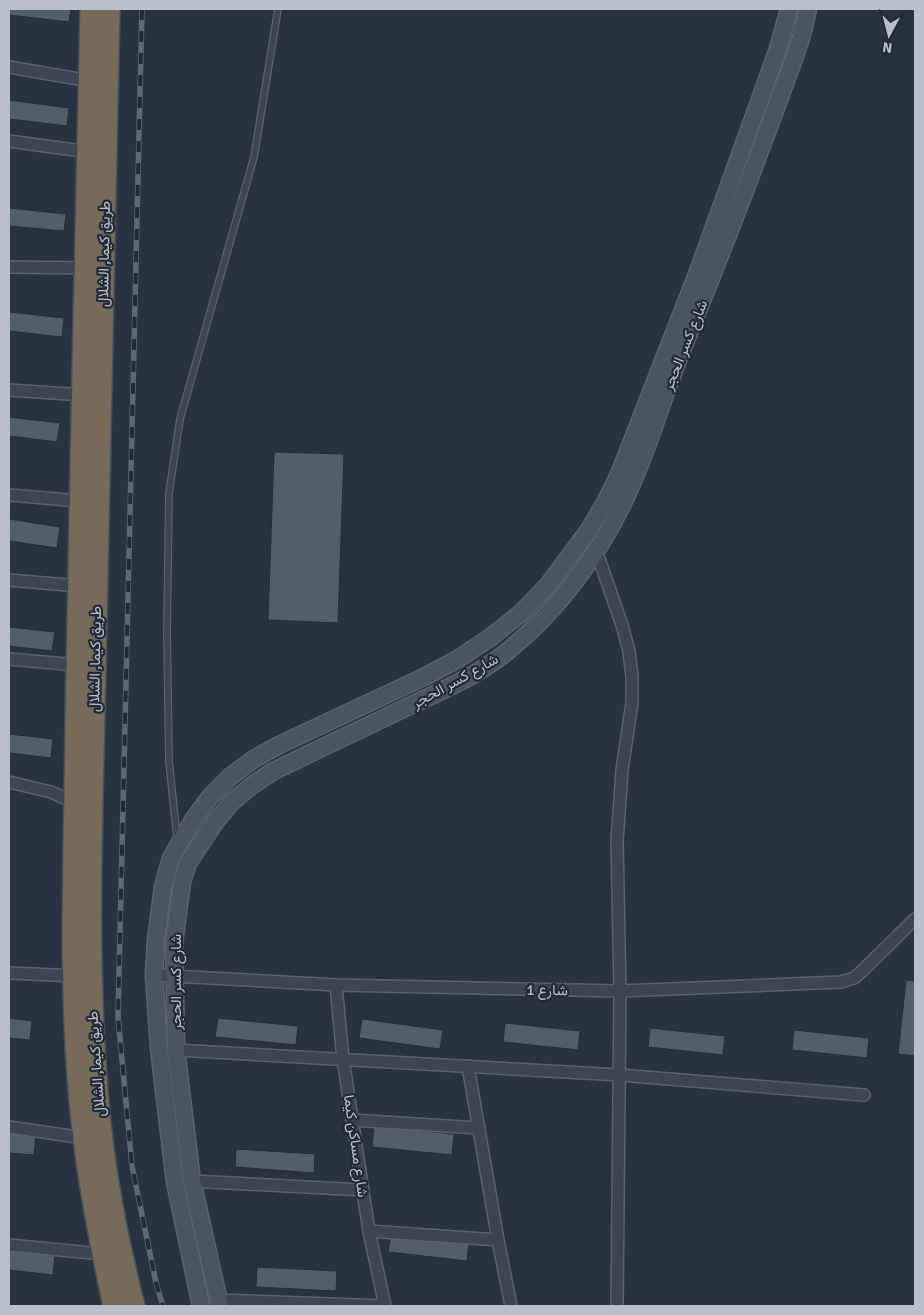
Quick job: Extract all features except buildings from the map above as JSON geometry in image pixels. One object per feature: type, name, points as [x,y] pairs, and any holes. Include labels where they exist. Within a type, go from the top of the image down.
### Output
[{"type":"highway","name":"طريق كيما, الشلال","points":[[92,9],[89,152],[92,279],[93,783],[82,976],[76,1037],[84,1138],[102,1254],[114,1306]]},
{"type":"highway","name":"طريق كيما, الشلال","points":[[109,9],[92,279],[82,395],[76,803],[82,976],[93,1035],[99,1117],[111,1199],[134,1306]]},
{"type":"main road","name":"شارع كسر الحجر","points":[[706,272],[746,140],[778,49],[789,9]]},
{"type":"main road","name":"شارع كسر الحجر","points":[[201,1306],[175,1182],[158,1048],[154,975],[156,940],[163,887],[171,858],[193,820],[210,797],[231,776],[254,759],[279,745],[424,677],[458,659],[491,637],[521,613],[548,586],[590,530],[620,472],[675,350],[706,272],[762,146],[795,56],[808,9]]},
{"type":"main road","points":[[746,140],[762,146]]},
{"type":"main road","name":"شارع كسر الحجر","points":[[219,1303],[192,1181],[176,1050],[174,976],[176,926],[182,882],[188,863],[216,821],[232,802],[265,777],[294,761],[476,673],[508,651],[536,626],[562,597],[597,551],[612,525],[634,478],[675,350]]},
{"type":"main road","points":[[178,844],[188,863]]},
{"type":"street","points":[[9,68],[90,81]]},
{"type":"street","points":[[9,141],[89,152]]},
{"type":"street","points":[[9,267],[92,279]]},
{"type":"street","points":[[9,390],[82,395]]},
{"type":"street","points":[[9,496],[80,501]]},
{"type":"street","points":[[590,530],[622,625],[629,651],[632,677],[632,703],[622,770],[617,841],[620,991],[617,1306]]},
{"type":"street","points":[[9,580],[79,586]]},
{"type":"street","points":[[9,658],[77,665]]},
{"type":"street","points":[[9,782],[51,792],[76,803]]},
{"type":"street","name":"شارع 1","points":[[154,975],[336,985],[620,991],[847,981],[860,973],[915,919]]},
{"type":"street","points":[[9,973],[82,976]]},
{"type":"street","name":"شارع مساكن كيما","points":[[336,985],[343,1059],[352,1120],[369,1230],[385,1306]]},
{"type":"street","points":[[176,1050],[620,1075],[864,1095]]},
{"type":"street","points":[[468,1066],[511,1306]]},
{"type":"street","points":[[352,1120],[479,1128]]},
{"type":"street","points":[[9,1127],[84,1138]]},
{"type":"street","points":[[192,1181],[363,1190]]},
{"type":"street","points":[[369,1230],[498,1240]]},
{"type":"street","points":[[9,1245],[102,1254]]},
{"type":"street","points":[[219,1303],[385,1306]]},
{"type":"lane","points":[[178,844],[168,761],[169,493],[180,419],[254,157],[278,9]]},
{"type":"railway","points":[[142,9],[118,1017],[132,1166],[156,1283],[163,1306]]}]
